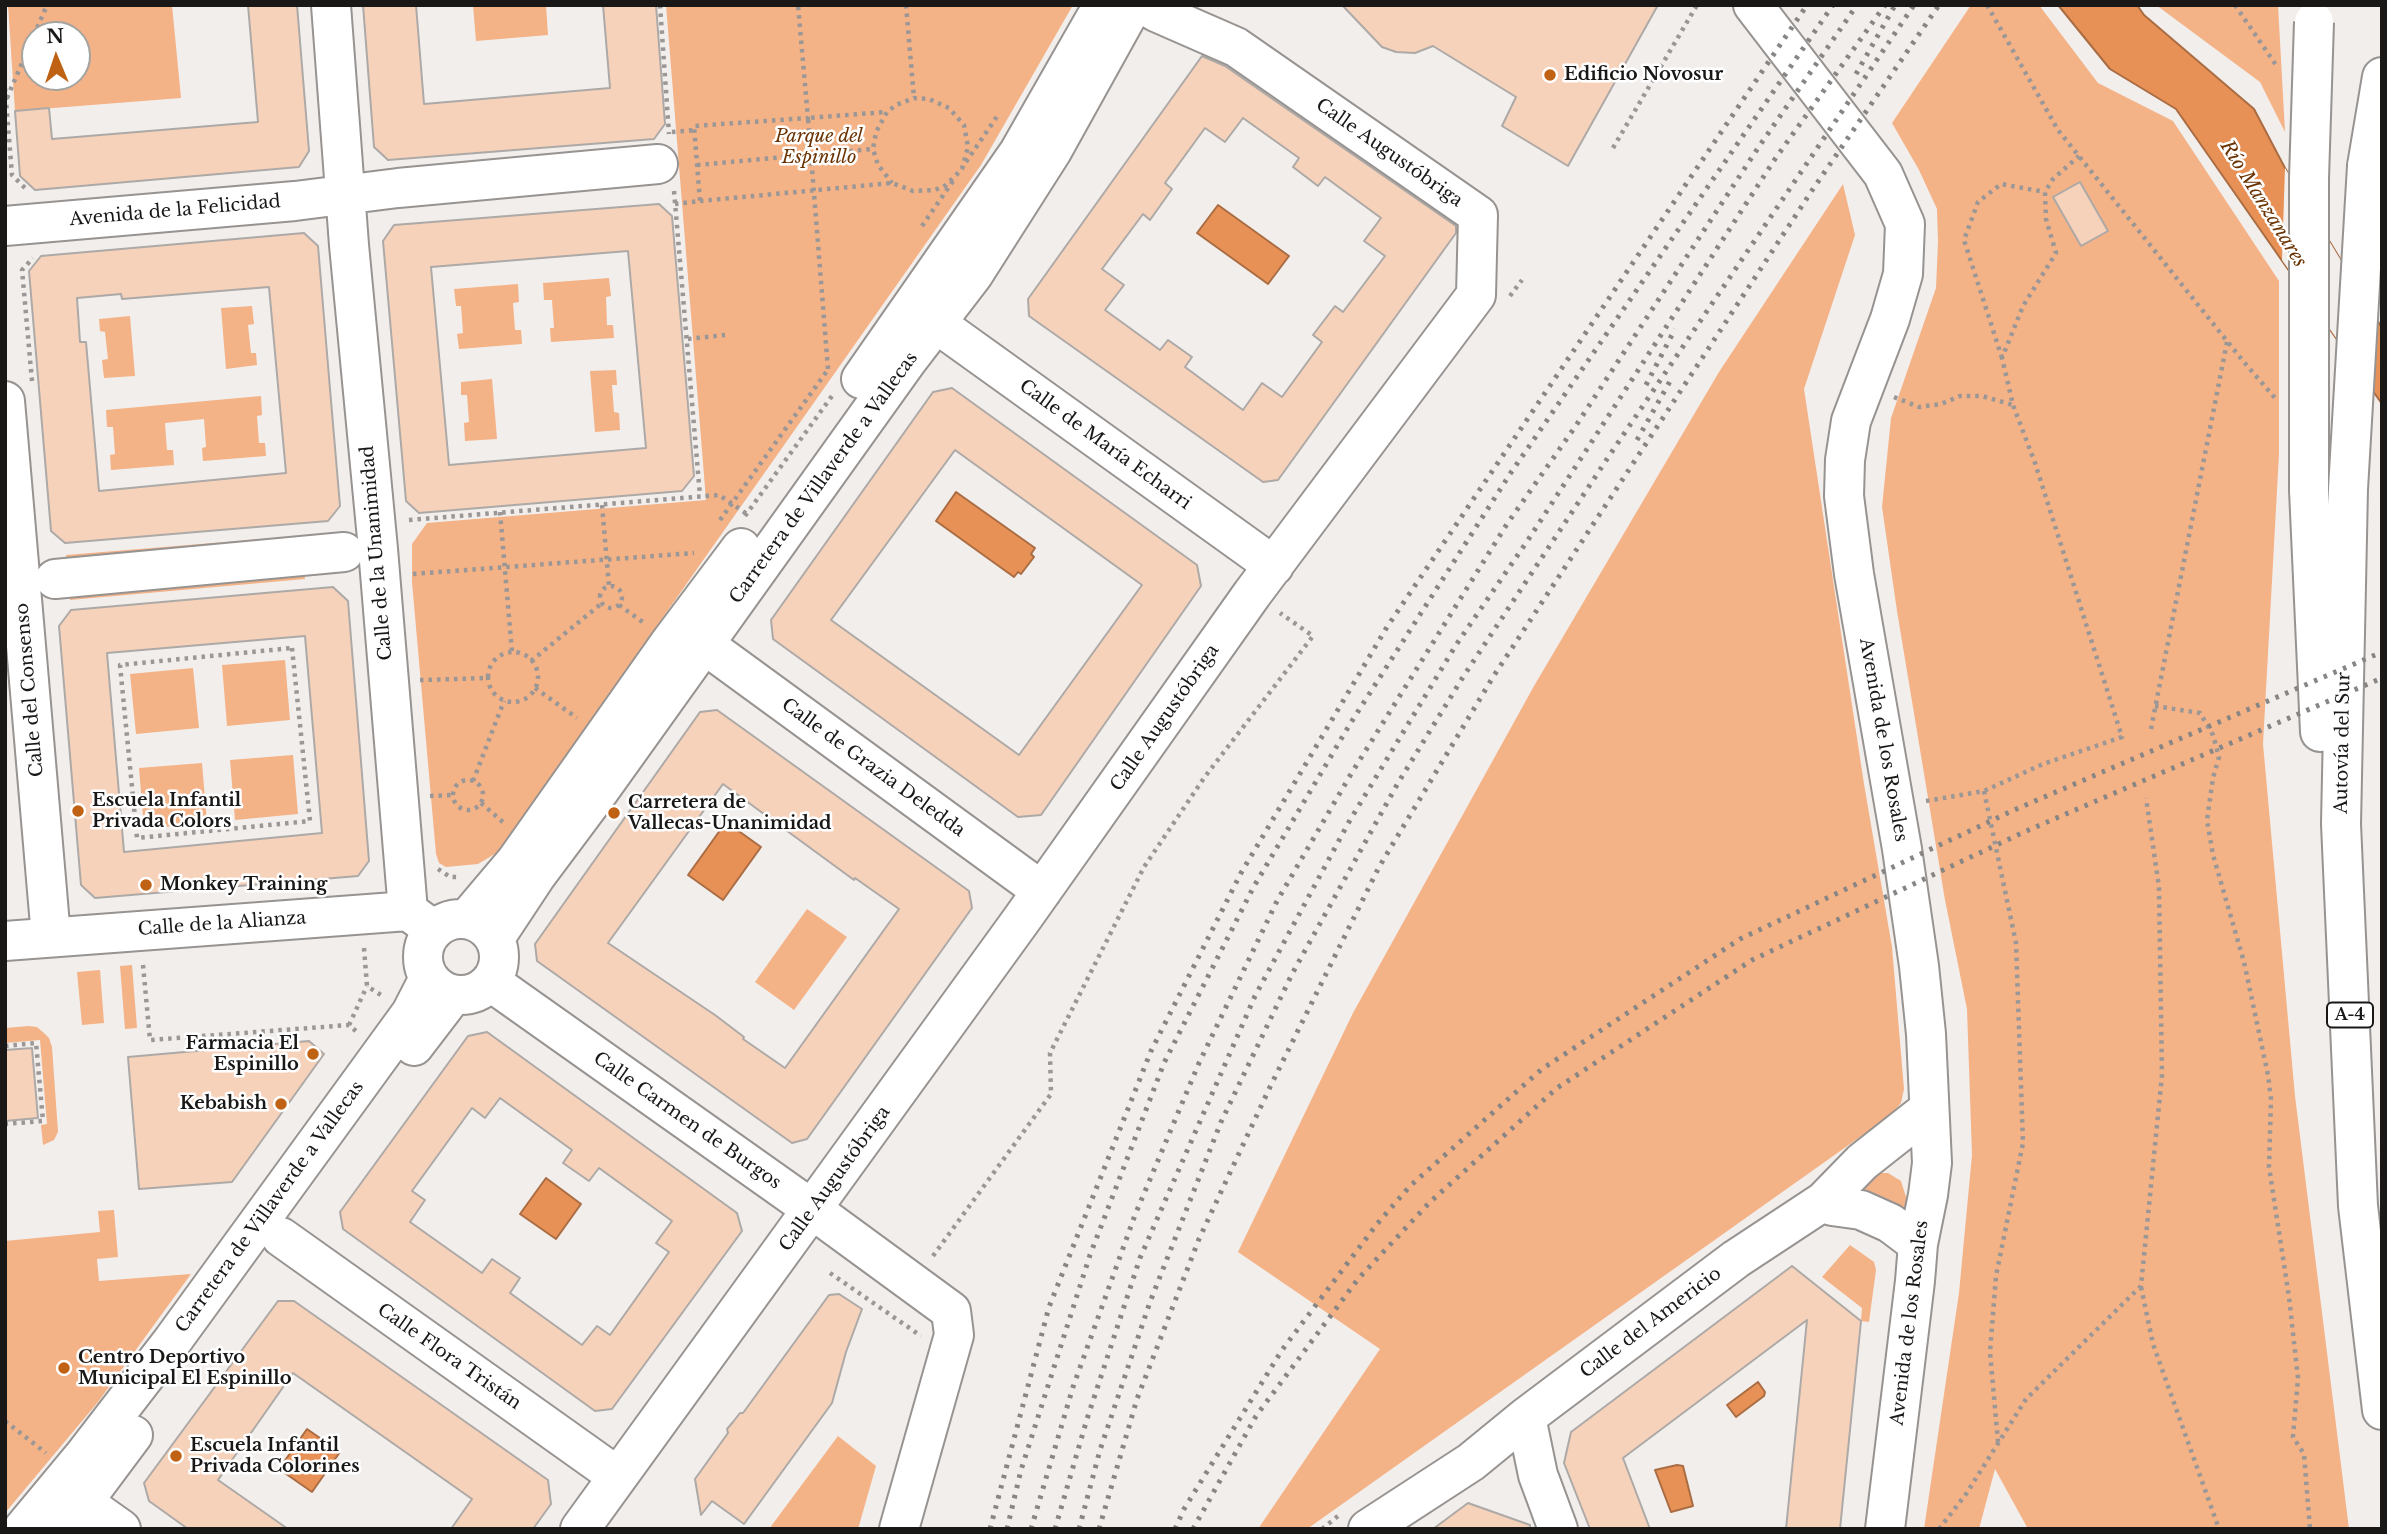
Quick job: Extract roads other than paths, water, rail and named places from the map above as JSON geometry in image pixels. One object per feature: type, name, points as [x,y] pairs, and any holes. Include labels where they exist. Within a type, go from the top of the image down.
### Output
[{"type":"main road","name":"Calle de la Unanimidad","points":[[331,5],[345,194],[451,924]]},
{"type":"main road","name":"Carretera de Villaverde a Vallecas","points":[[451,924],[516,861],[669,644],[713,588],[1019,152],[1103,5]]},
{"type":"main road","name":"Carretera de Villaverde a Vallecas","points":[[451,924],[536,876],[705,645],[907,361],[973,275],[1052,151],[1133,5]]},
{"type":"main road","name":"Calle Augustóbriga","points":[[580,1529],[813,1210],[1244,605],[1476,295],[1478,215],[1236,47],[1145,5]]},
{"type":"main road","name":"Avenida de los Rosales","points":[[1754,5],[1883,174],[1905,224],[1903,274],[1890,319],[1852,421],[1845,460],[1844,496],[1854,574],[1902,849],[1919,966],[1926,1034],[1932,1163],[1919,1236],[1885,1529]]},
{"type":"main road","points":[[2314,14],[2309,178],[2309,490],[2320,752],[2341,824]]},
{"type":"main road","name":"Autovía del Sur","points":[[2382,77],[2367,166],[2348,489],[2341,824],[2358,1206],[2382,1410]]},
{"type":"main road","points":[[345,194],[667,164]]},
{"type":"main road","name":"Avenida de la Felicidad","points":[[5,226],[345,194]]},
{"type":"main road","name":"Calle de María Echarri","points":[[937,324],[1274,566]]},
{"type":"main road","name":"Calle del Consenso","points":[[5,401],[51,937]]},
{"type":"main road","points":[[55,579],[344,552]]},
{"type":"main road","name":"Calle de Grazia Deledda","points":[[705,645],[1042,891]]},
{"type":"main road","points":[[451,924],[499,949],[500,961],[491,982],[474,994],[441,986],[424,965],[426,940],[451,924]]},
{"type":"main road","name":"Calle de la Alianza","points":[[5,941],[51,937],[451,924]]},
{"type":"main road","name":"Calle Carmen de Burgos","points":[[491,982],[951,1311],[954,1335],[899,1529]]},
{"type":"main road","name":"Carretera de Villaverde a Vallecas","points":[[71,1516],[281,1237],[428,1026],[441,986]]},
{"type":"main road","name":"Carretera de Villaverde a Vallecas","points":[[23,1529],[82,1458],[194,1311],[411,1013],[441,986]]},
{"type":"main road","name":"Calle del Americio","points":[[1368,1529],[1471,1462],[1526,1417],[1736,1259],[1824,1201],[1862,1162],[1928,1110]]},
{"type":"main road","points":[[1824,1201],[1832,1206],[1861,1210],[1919,1236],[1918,1180],[1900,1170],[1862,1162]]},
{"type":"main road","name":"Calle Flora Tristán","points":[[281,1237],[617,1476]]},
{"type":"main road","points":[[1526,1417],[1538,1475],[1558,1529]]},
{"type":"main road","points":[[71,1516],[121,1529]]},
{"type":"water","name":"Río Manzanares","points":[[2058,5],[2137,5],[2144,15],[2254,109],[2285,168],[2382,328],[2382,404],[2176,109],[2110,69]]},
{"type":"water","points":[[1218,205],[1289,256],[1268,284],[1197,233]]},
{"type":"water","points":[[956,492],[1035,548],[1031,554],[1034,557],[1021,574],[1018,572],[1014,577],[936,521]]},
{"type":"water","points":[[726,822],[761,847],[723,900],[688,875]]},
{"type":"water","points":[[546,1178],[581,1204],[556,1239],[520,1214]]},
{"type":"water","points":[[1758,1382],[1765,1392],[1764,1396],[1736,1417],[1727,1405]]},
{"type":"water","points":[[307,1429],[340,1452],[312,1492],[279,1469]]},
{"type":"water","points":[[1683,1466],[1693,1506],[1671,1512],[1655,1470]]},
{"type":"railway","points":[[990,1529],[1049,1307],[1151,1051],[1241,873],[1387,627],[1807,5]]},
{"type":"railway","points":[[1007,1529],[1021,1470],[1090,1255],[1164,1063],[1253,888],[1350,724],[1510,474],[1833,5]]},
{"type":"railway","points":[[1031,1529],[1073,1387],[1135,1215],[1199,1063],[1277,901],[1351,774],[1507,524],[1575,427],[1758,148],[1857,5]]},
{"type":"railway","points":[[1055,1529],[1087,1419],[1140,1258],[1255,996],[1350,820],[1456,645],[1528,540],[1775,159],[1885,5]]},
{"type":"railway","points":[[1079,1529],[1100,1450],[1150,1302],[1221,1122],[1292,974],[1398,783],[1463,677],[1914,5]]},
{"type":"railway","points":[[1099,1529],[1137,1399],[1199,1239],[1270,1087],[1379,867],[1493,677],[1813,189],[1939,5]]},
{"type":"railway","points":[[1856,74],[1894,7]]},
{"type":"railway","points":[[1646,385],[1675,329]]},
{"type":"railway","points":[[1637,440],[1673,376]]},
{"type":"railway","points":[[1175,1529],[1184,1509],[1282,1350],[1377,1224],[1410,1186],[1542,1069],[1740,939],[2014,810],[2382,652]]},
{"type":"railway","points":[[1193,1529],[1256,1416],[1358,1279],[1430,1202],[1557,1088],[1752,960],[2024,832],[2382,678]]},
{"type":"place","name":"Edificio Novosur","points":[[1550,75]]},
{"type":"place","name":"Escuela Infantil Privada Colors","points":[[78,811]]},
{"type":"place","name":"Carretera de Vallecas-Unanimidad","points":[[614,813]]},
{"type":"place","name":"Monkey Training","points":[[146,885]]},
{"type":"place","name":"Farmacia El Espinillo","points":[[313,1054]]},
{"type":"place","name":"Kebabish","points":[[281,1104]]},
{"type":"place","name":"Centro Deportivo Municipal El Espinillo","points":[[64,1368]]},
{"type":"place","name":"Escuela Infantil Privada Colorines","points":[[176,1456]]},
{"type":"park label","name":"Parque del Espinillo","points":[[819,147]]}]
